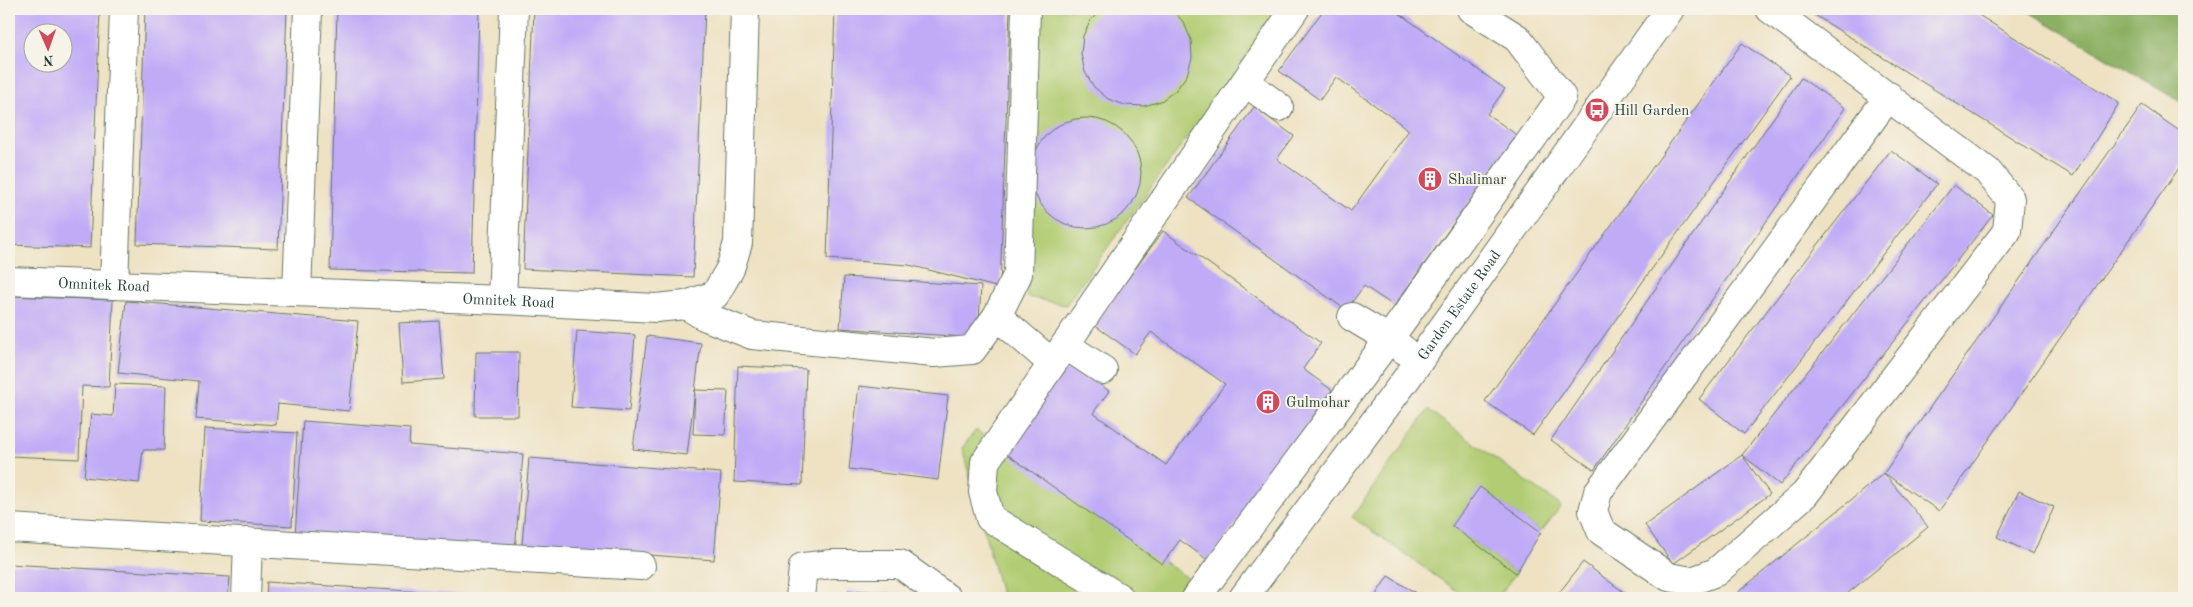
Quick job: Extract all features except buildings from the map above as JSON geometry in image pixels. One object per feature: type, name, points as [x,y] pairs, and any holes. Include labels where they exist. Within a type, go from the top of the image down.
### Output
[{"type":"street","points":[[114,285],[124,9]]},
{"type":"street","points":[[297,292],[308,9]]},
{"type":"street","points":[[502,300],[514,9]]},
{"type":"street","name":"Omnitek Road","points":[[9,281],[502,300],[656,308],[686,305],[715,295],[730,269],[738,243],[746,9]]},
{"type":"street","points":[[686,305],[704,316],[752,335],[934,353],[972,350],[997,316],[1018,274],[1026,9]]},
{"type":"street","points":[[1120,598],[990,518],[983,492],[985,462],[1295,9]]},
{"type":"street","points":[[1196,598],[1389,338],[1562,97],[1517,38],[1471,9]]},
{"type":"street","name":"Garden Estate Road","points":[[1242,598],[1419,362],[1670,9]]},
{"type":"street","points":[[1770,9],[1889,96],[1987,171],[2010,199],[2007,231],[1805,494],[1716,572],[1692,581],[1669,577],[1601,531],[1593,512],[1598,492],[1889,96]]},
{"type":"street","points":[[1245,82],[1279,107]]},
{"type":"street","points":[[997,316],[1059,354],[1103,370]]},
{"type":"street","points":[[1352,317],[1389,338],[1419,362]]},
{"type":"street","points":[[9,528],[641,566]]},
{"type":"street","points":[[246,598],[248,542]]},
{"type":"street","points":[[800,598],[803,567],[832,564],[900,564],[947,598]]},
{"type":"green space","points":[[1035,9],[1280,9],[1066,305],[1027,297]]},
{"type":"green space","points":[[2024,9],[2184,9],[2184,104]]},
{"type":"green space","points":[[1428,410],[1561,506],[1541,532],[1480,488],[1452,526],[1516,573],[1497,598],[1467,598],[1352,517]]},
{"type":"green space","points":[[976,430],[1216,598],[1002,598],[962,448]]},
{"type":"place","name":"Hill Garden","points":[[1597,110]]},
{"type":"place","name":"Shalimar","points":[[1430,179]]},
{"type":"place","name":"Gulmohar","points":[[1268,402]]}]
